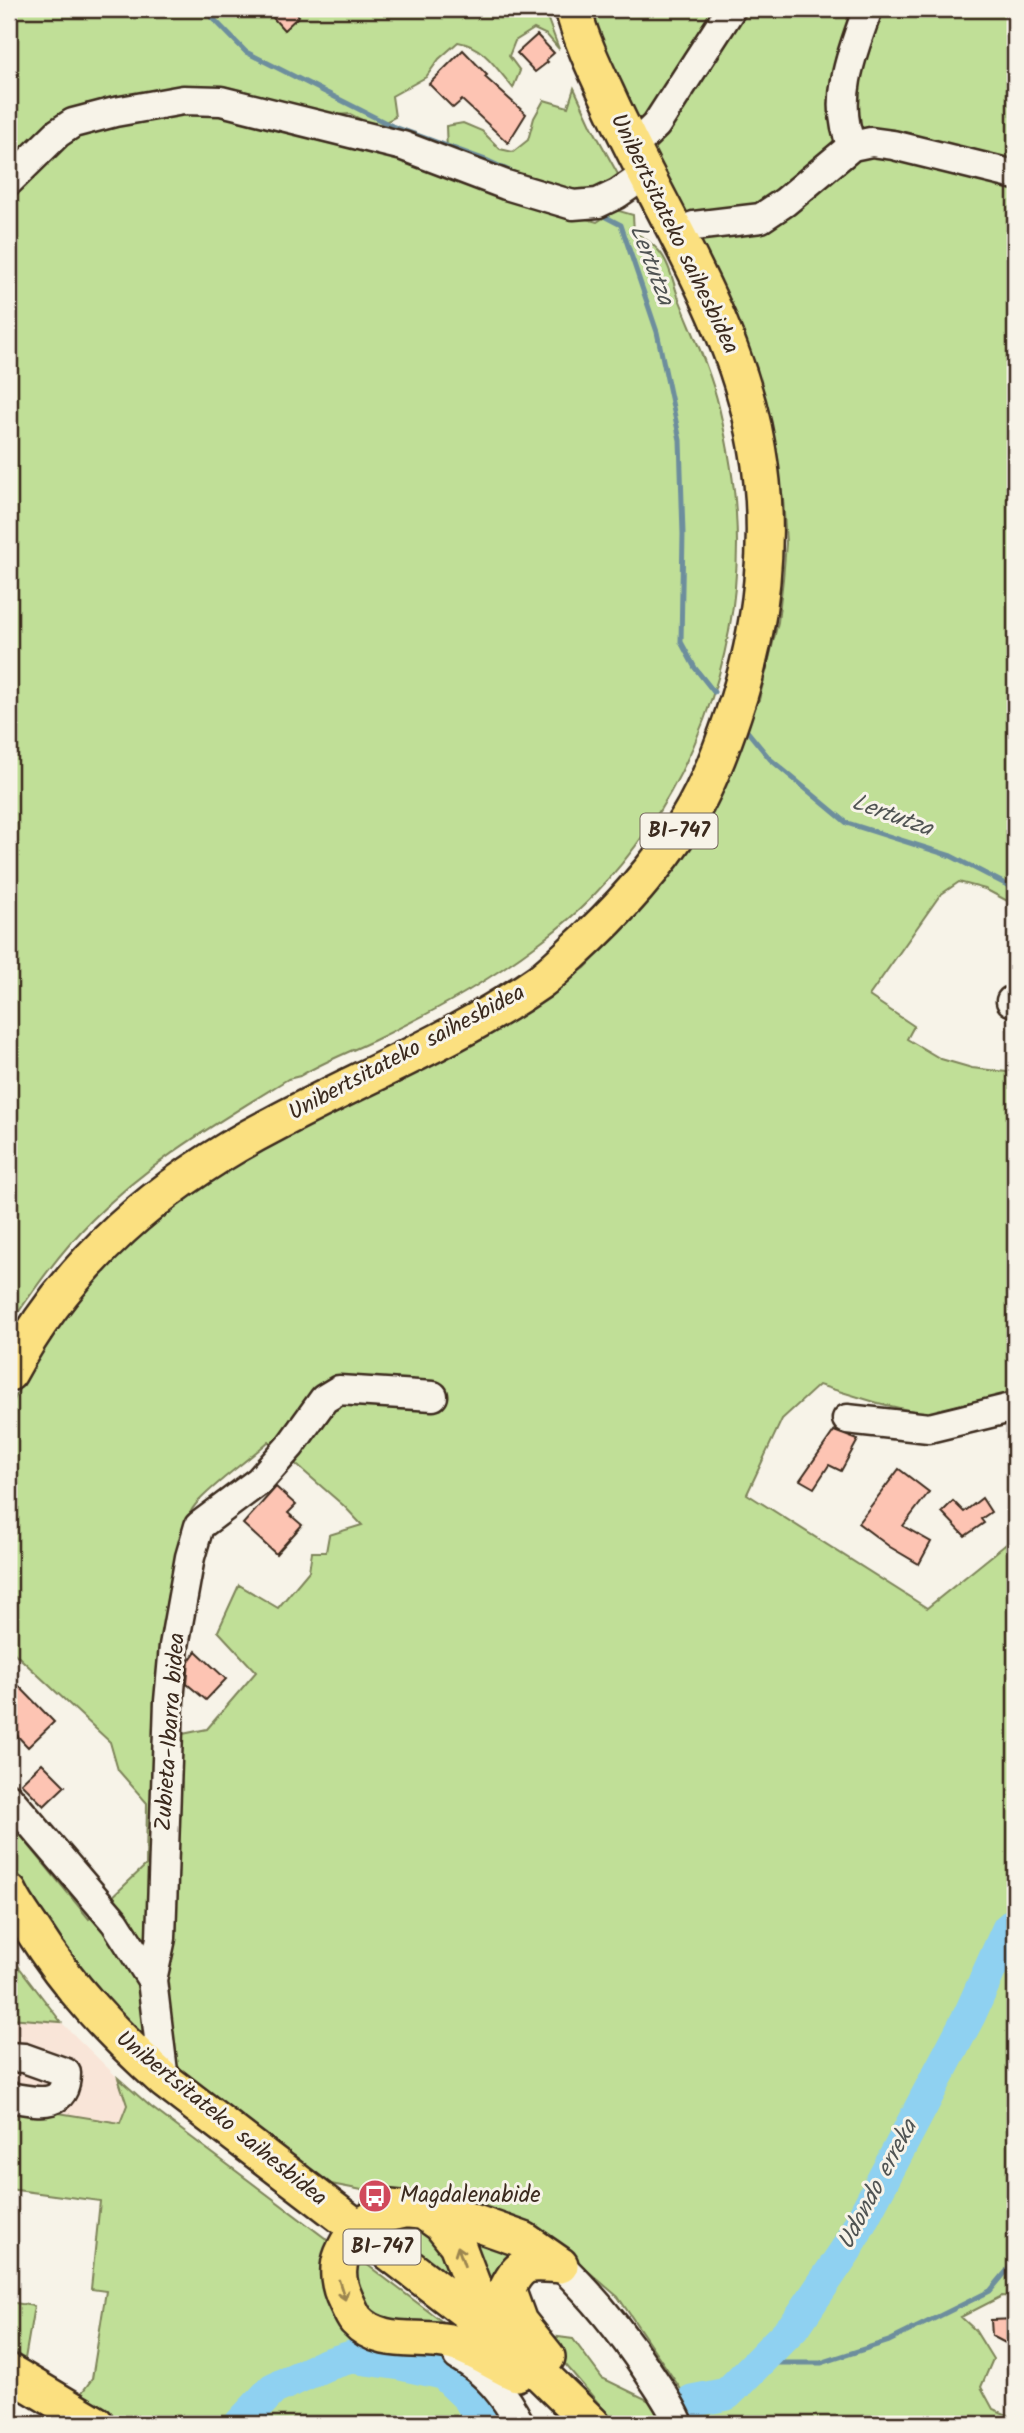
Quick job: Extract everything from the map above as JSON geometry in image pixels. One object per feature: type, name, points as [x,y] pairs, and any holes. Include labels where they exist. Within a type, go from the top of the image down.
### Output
[{"type":"main road","name":"Unibertsitateko saihesbidea","points":[[9,1342],[32,1305],[71,1256],[92,1234],[159,1177],[287,1100],[508,985],[544,958],[598,908],[633,866],[671,813],[694,770],[726,691],[741,628],[748,567],[748,496],[730,395],[707,331],[595,111],[568,51],[554,9]]},
{"type":"main road","name":"Unibertsitateko saihesbidea","points":[[9,1373],[53,1302],[94,1253],[142,1209],[191,1174],[270,1126],[478,1020],[541,981],[591,936],[644,878],[688,819],[720,751],[742,688],[755,629],[764,568],[763,497],[758,448],[745,391],[723,329],[677,232],[632,148],[579,32],[573,9]]},
{"type":"main road","name":"Unibertsitateko saihesbidea","points":[[9,1892],[52,1961],[96,2016],[164,2080],[316,2197],[353,2235],[547,2397],[569,2424]]},
{"type":"main road","name":"Unibertsitateko saihesbidea","points":[[9,1922],[36,1966],[87,2029],[159,2095],[293,2202],[353,2235],[513,2347],[595,2424]]},
{"type":"main road","points":[[316,2197],[450,2214],[524,2239],[560,2264]]},
{"type":"main road","points":[[517,2373],[455,2343],[398,2339],[372,2332],[356,2320],[342,2294],[339,2278],[340,2260],[353,2235],[371,2218],[414,2211],[441,2224],[457,2244],[479,2302],[502,2328],[564,2381]]},
{"type":"main road","points":[[560,2264],[530,2263],[515,2273],[507,2289],[519,2322],[595,2424]]},
{"type":"main road","points":[[9,2372],[96,2424]]},
{"type":"main road","points":[[9,2387],[65,2424]]},
{"type":"street","points":[[632,148],[656,125],[731,9]]},
{"type":"street","points":[[852,146],[846,133],[846,77],[868,9]]},
{"type":"street","points":[[9,181],[58,133],[73,123],[115,112],[183,100],[221,101],[403,146],[506,185],[586,204],[617,194],[633,183]]},
{"type":"street","points":[[677,232],[694,226],[761,218],[785,202],[852,146],[872,142],[1015,175]]},
{"type":"street","name":"Zubieta-Ibarra bidea","points":[[152,1980],[161,1938],[169,1701],[174,1646],[190,1557],[199,1526],[259,1481],[290,1446],[324,1399],[339,1390],[433,1396]]},
{"type":"street","points":[[847,1419],[929,1428],[1015,1407]]},
{"type":"street","points":[[9,1798],[115,1922],[152,1980],[164,2080]]},
{"type":"street","points":[[9,2057],[24,2058],[66,2073],[66,2083],[56,2099],[47,2102],[9,2097]]},
{"type":"street","points":[[560,2264],[589,2292],[628,2342],[674,2411],[679,2424]]},
{"type":"street","points":[[425,2339],[473,2364],[499,2389],[520,2424]]},
{"type":"shaded area","points":[[9,2018],[61,2022],[118,2078],[127,2105],[120,2123],[9,2105]]},
{"type":"green space","points":[[9,9],[544,9],[559,49],[547,35],[534,29],[515,41],[509,56],[520,71],[513,88],[483,53],[458,42],[439,59],[426,77],[392,96],[395,117],[376,127],[350,114],[318,116],[87,103],[54,124],[9,166]]},
{"type":"green space","points":[[584,9],[1015,9],[1015,905],[985,889],[959,882],[940,895],[869,996],[914,1026],[907,1039],[941,1059],[972,1068],[1015,1073],[1015,1394],[929,1415],[819,1385],[782,1419],[747,1494],[927,1608],[1015,1537],[1015,2297],[1002,2296],[961,2317],[975,2330],[993,2359],[981,2387],[993,2409],[1015,2418],[1015,2424],[704,2424],[701,2414],[682,2391],[618,2297],[546,2239],[388,2195],[331,2184],[309,2172],[178,2075],[114,2016],[21,1884],[9,1860],[9,1821],[89,1919],[146,1865],[147,1803],[118,1770],[110,1742],[9,1648],[9,1412],[21,1384],[57,1320],[110,1254],[178,1194],[535,1003],[585,968],[655,894],[679,860],[759,700],[778,622],[786,543],[783,498],[775,455],[654,162]],"holes":[[[269,1441],[362,1525],[329,1535],[326,1552],[312,1552],[309,1571],[278,1608],[239,1585],[218,1631],[256,1672],[207,1729],[153,1740],[164,1617],[178,1547],[187,1520],[196,1504]]]},
{"type":"green space","points":[[574,88],[620,178],[599,191],[579,193],[447,152],[446,126],[463,123],[482,131],[500,149],[513,152],[528,140],[534,118],[544,100],[568,107]]},
{"type":"green space","points":[[195,107],[394,154],[550,209],[597,222],[616,210],[633,215],[634,232],[656,248],[668,266],[719,407],[730,460],[736,513],[736,566],[731,618],[720,669],[704,720],[683,768],[658,814],[627,857],[582,907],[555,931],[469,990],[387,1034],[300,1076],[288,1079],[161,1161],[114,1199],[80,1232],[9,1326],[9,191],[63,139]]},
{"type":"green space","points":[[9,1954],[61,2022],[9,2018]]},
{"type":"green space","points":[[118,2078],[151,2107],[325,2238],[332,2247],[332,2290],[422,2354],[446,2362],[490,2396],[505,2424],[127,2424],[80,2395],[92,2379],[106,2291],[91,2289],[100,2201],[9,2189],[9,2105],[120,2123],[127,2105]]},
{"type":"green space","points":[[424,2222],[469,2294],[373,2225]]},
{"type":"green space","points":[[474,2229],[522,2251],[502,2263],[488,2281],[473,2266]]},
{"type":"green space","points":[[353,2254],[461,2336],[365,2318],[349,2268]]},
{"type":"green space","points":[[9,2302],[34,2306],[25,2359],[9,2349]]},
{"type":"green space","points":[[551,2336],[573,2339],[602,2378],[658,2405],[667,2424],[616,2424],[554,2351]]},
{"type":"building","points":[[265,9],[292,9],[299,16],[284,30]]},
{"type":"building","points":[[537,35],[554,53],[546,60],[548,62],[535,72],[517,53]]},
{"type":"building","points":[[463,50],[487,75],[485,77],[526,114],[508,143],[462,100],[453,108],[429,84]]},
{"type":"building","points":[[834,1431],[858,1440],[841,1471],[829,1465],[814,1488],[800,1480]]},
{"type":"building","points":[[899,1469],[929,1492],[903,1526],[931,1542],[919,1564],[858,1523]]},
{"type":"building","points":[[276,1487],[296,1505],[288,1513],[302,1525],[276,1554],[243,1524]]},
{"type":"building","points":[[982,1498],[991,1512],[981,1519],[984,1523],[965,1536],[942,1512],[953,1501],[964,1512]]},
{"type":"building","points":[[196,1651],[226,1679],[206,1700],[187,1684],[189,1661]]},
{"type":"building","points":[[16,1683],[54,1722],[28,1747],[9,1727],[9,1690]]},
{"type":"building","points":[[42,1763],[65,1786],[44,1806],[21,1783]]},
{"type":"building","points":[[1015,2319],[1015,2348],[992,2336],[991,2320]]},
{"type":"waterway","name":"Lertutza","points":[[204,9],[246,52],[392,126],[486,160],[516,174]]},
{"type":"waterway","name":"Lertutza","points":[[598,213],[621,225],[657,332],[680,440],[683,534],[681,642],[695,668],[714,692]]},
{"type":"waterway","name":"Lertutza","points":[[743,726],[770,759],[847,823],[951,856],[1015,889]]},
{"type":"waterway","name":"Udondo erreka","points":[[692,2401],[727,2394],[796,2324],[846,2250],[970,2014],[1008,1929],[1015,1923]]},
{"type":"waterway","points":[[758,2363],[821,2363],[889,2341],[990,2291],[1015,2261]]},
{"type":"waterway","points":[[240,2424],[273,2389],[325,2365],[351,2357],[443,2373],[469,2398],[483,2424]]},
{"type":"place","name":"Magdalenabide","points":[[375,2196]]}]
